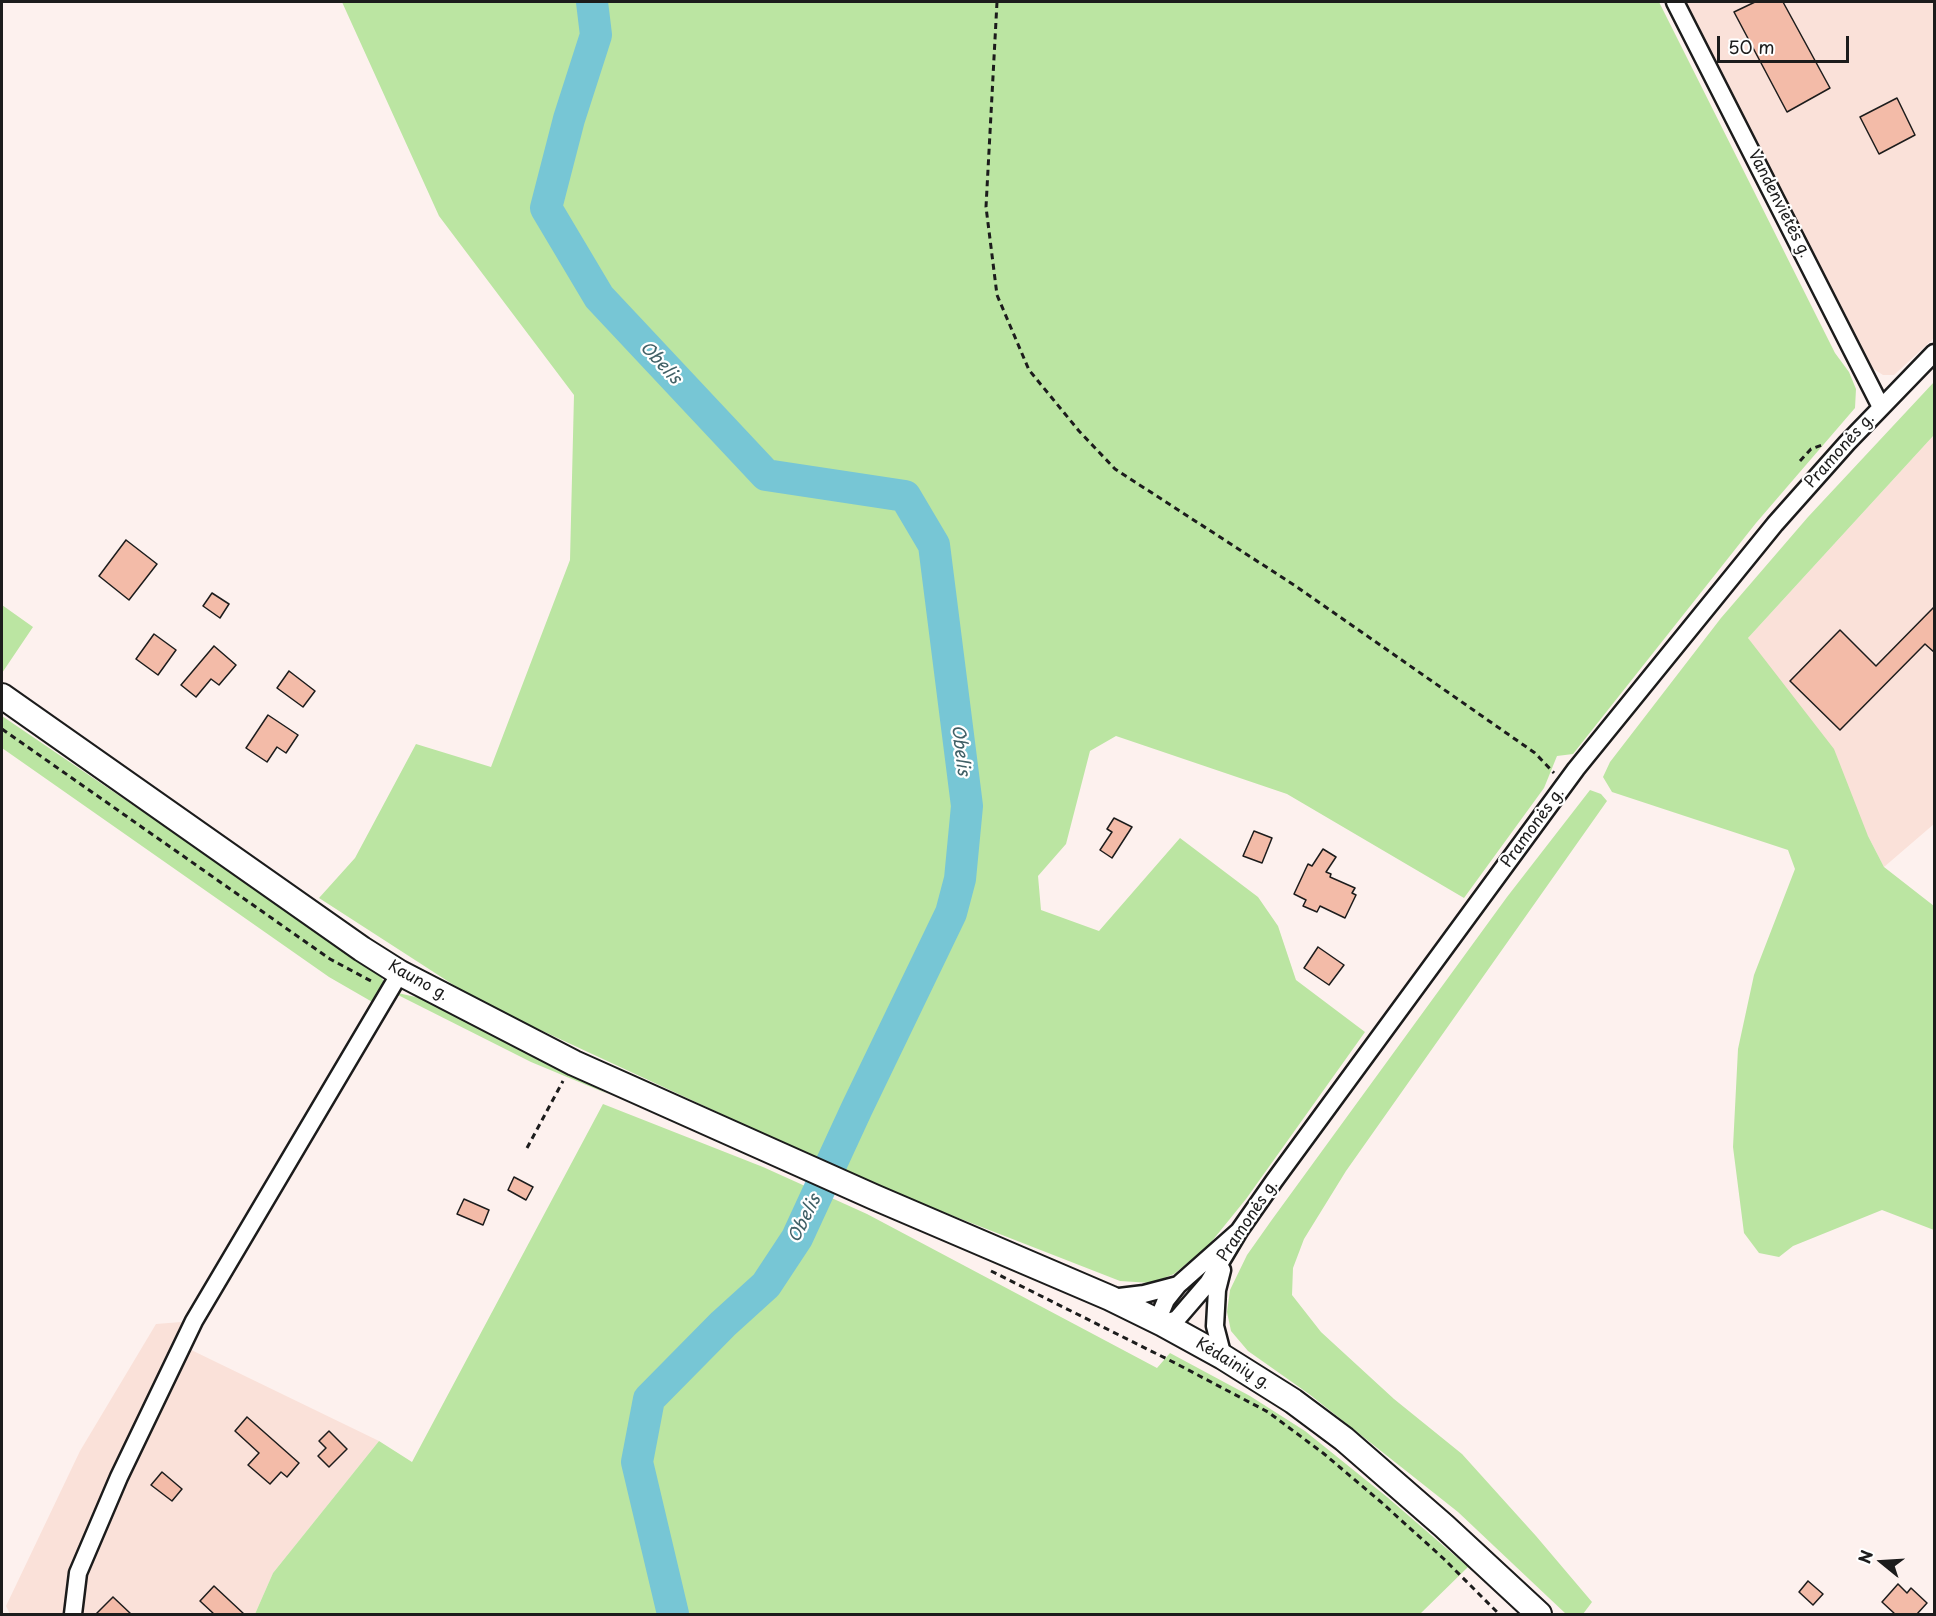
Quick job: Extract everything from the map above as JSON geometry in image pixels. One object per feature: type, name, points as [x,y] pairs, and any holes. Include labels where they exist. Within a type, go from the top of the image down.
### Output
[{"type":"main road","name":"Kauno g.","points":[[2,696],[352,942],[400,973],[573,1063],[874,1197]]},
{"type":"main road","name":"Kėdainių g.","points":[[874,1197],[1110,1298],[1223,1357],[1293,1401],[1344,1439],[1476,1555],[1539,1614]]},
{"type":"street","name":"Vandenvietės g.","points":[[1675,2],[1881,407]]},
{"type":"street","name":"Pramonės g.","points":[[1163,1324],[1177,1319],[1208,1283],[1239,1231],[1565,784],[1654,672],[1775,524],[1881,407],[1935,353]]},
{"type":"street","points":[[73,1614],[78,1573],[119,1477],[194,1321],[400,973]]},
{"type":"street","points":[[1163,1324],[1161,1312],[1178,1285],[1239,1231]]},
{"type":"street","points":[[1223,1357],[1215,1326],[1217,1290],[1228,1249]]},
{"type":"street","points":[[1110,1298],[1144,1294],[1178,1285]]},
{"type":"path","points":[[997,2],[986,207],[997,295],[1029,370],[1079,431],[1115,469],[1294,585],[1525,746],[1535,753],[1565,784]]},
{"type":"path","points":[[527,1148],[573,1063]]},
{"type":"path","points":[[981,1266],[1268,1412],[1323,1453],[1381,1502],[1444,1559],[1499,1614]]},
{"type":"shaded area","points":[[1684,2],[1934,2],[1934,338],[1894,375],[1883,375],[1869,366]]},
{"type":"shaded area","points":[[1934,435],[1934,824],[1884,867],[1868,836],[1748,638]]},
{"type":"shaded area","points":[[194,1321],[183,1346],[379,1441],[273,1573],[255,1614],[10,1614],[6,1606],[80,1451],[156,1324]]},
{"type":"green space","points":[[342,2],[1659,2],[1835,353],[1849,372],[1856,389],[1855,408],[1756,523],[1573,754],[1557,756],[1544,788],[1464,898],[1287,794],[1116,736],[1090,751],[1066,844],[1038,876],[1041,910],[1099,931],[1180,838],[1258,897],[1278,926],[1296,980],[1365,1032],[1246,1199],[1208,1246],[1174,1274],[1151,1283],[1120,1281],[879,1187],[480,1002],[319,898],[355,858],[416,744],[491,767],[570,560],[574,395],[439,216]]},
{"type":"green space","points":[[1934,382],[1934,435],[1748,638],[1834,749],[1868,836],[1884,867],[1934,906],[1934,1230],[1882,1210],[1793,1246],[1779,1257],[1759,1253],[1744,1233],[1733,1147],[1738,1049],[1754,975],[1795,869],[1788,850],[1612,792],[1603,777],[1610,762],[1721,618],[1808,517]]},
{"type":"green space","points":[[2,605],[33,627],[2,673]]},
{"type":"green space","points":[[2,716],[380,975],[390,991],[381,1007],[329,977],[2,748]]},
{"type":"green space","points":[[1590,790],[1601,794],[1607,801],[1346,1171],[1304,1239],[1293,1268],[1292,1295],[1321,1332],[1394,1399],[1462,1454],[1592,1602],[1583,1614],[1566,1614],[1458,1512],[1309,1394],[1248,1351],[1231,1331],[1227,1312],[1230,1290],[1247,1255],[1507,897]]},
{"type":"green space","points":[[391,991],[420,998],[608,1094],[531,1062]]},
{"type":"green space","points":[[603,1104],[763,1167],[867,1214],[1157,1368],[1170,1353],[1250,1396],[1305,1431],[1387,1497],[1468,1567],[1420,1614],[255,1614],[273,1573],[379,1441],[412,1462]]},
{"type":"building","points":[[1755,2],[1783,2],[1830,88],[1787,112],[1734,12]]},
{"type":"building","points":[[1897,98],[1915,135],[1879,154],[1860,117]]},
{"type":"building","points":[[126,540],[157,564],[129,600],[99,576]]},
{"type":"building","points":[[212,593],[229,604],[220,618],[203,606]]},
{"type":"building","points":[[1935,606],[1935,653],[1925,644],[1840,730],[1790,681],[1840,630],[1876,666]]},
{"type":"building","points":[[154,634],[176,650],[158,675],[136,659]]},
{"type":"building","points":[[214,646],[236,665],[219,685],[211,679],[196,697],[181,685]]},
{"type":"building","points":[[289,671],[315,691],[303,707],[277,688]]},
{"type":"building","points":[[268,715],[298,735],[286,753],[277,747],[267,762],[246,748]]},
{"type":"building","points":[[1114,818],[1132,827],[1112,858],[1100,850],[1112,832],[1107,829]]},
{"type":"building","points":[[1254,831],[1272,838],[1262,863],[1243,856]]},
{"type":"building","points":[[1323,849],[1336,857],[1326,872],[1331,874],[1330,877],[1355,888],[1352,893],[1356,895],[1345,918],[1320,906],[1317,912],[1303,906],[1306,900],[1294,894],[1308,864],[1312,866]]},
{"type":"building","points":[[1318,947],[1344,965],[1329,985],[1304,968]]},
{"type":"building","points":[[514,1177],[533,1187],[526,1200],[508,1190]]},
{"type":"building","points":[[464,1199],[489,1210],[483,1225],[457,1214]]},
{"type":"building","points":[[247,1417],[299,1463],[287,1477],[281,1472],[270,1484],[248,1465],[259,1453],[235,1431]]},
{"type":"building","points":[[329,1431],[347,1449],[329,1467],[318,1456],[326,1448],[319,1441]]},
{"type":"building","points":[[162,1472],[182,1489],[172,1501],[151,1485]]},
{"type":"building","points":[[1808,1581],[1823,1594],[1813,1605],[1799,1592]]},
{"type":"building","points":[[1898,1584],[1907,1593],[1911,1588],[1927,1603],[1917,1614],[1895,1614],[1882,1602]]},
{"type":"building","points":[[214,1586],[244,1614],[214,1614],[200,1601]]},
{"type":"building","points":[[113,1597],[131,1614],[96,1614]]},
{"type":"waterway","name":"Obelis","points":[[592,2],[596,35],[569,119],[546,208],[599,297],[766,475],[905,496],[934,545],[967,806],[960,879],[951,913],[797,1238],[766,1285],[723,1324],[649,1399],[637,1462],[673,1614]]}]
